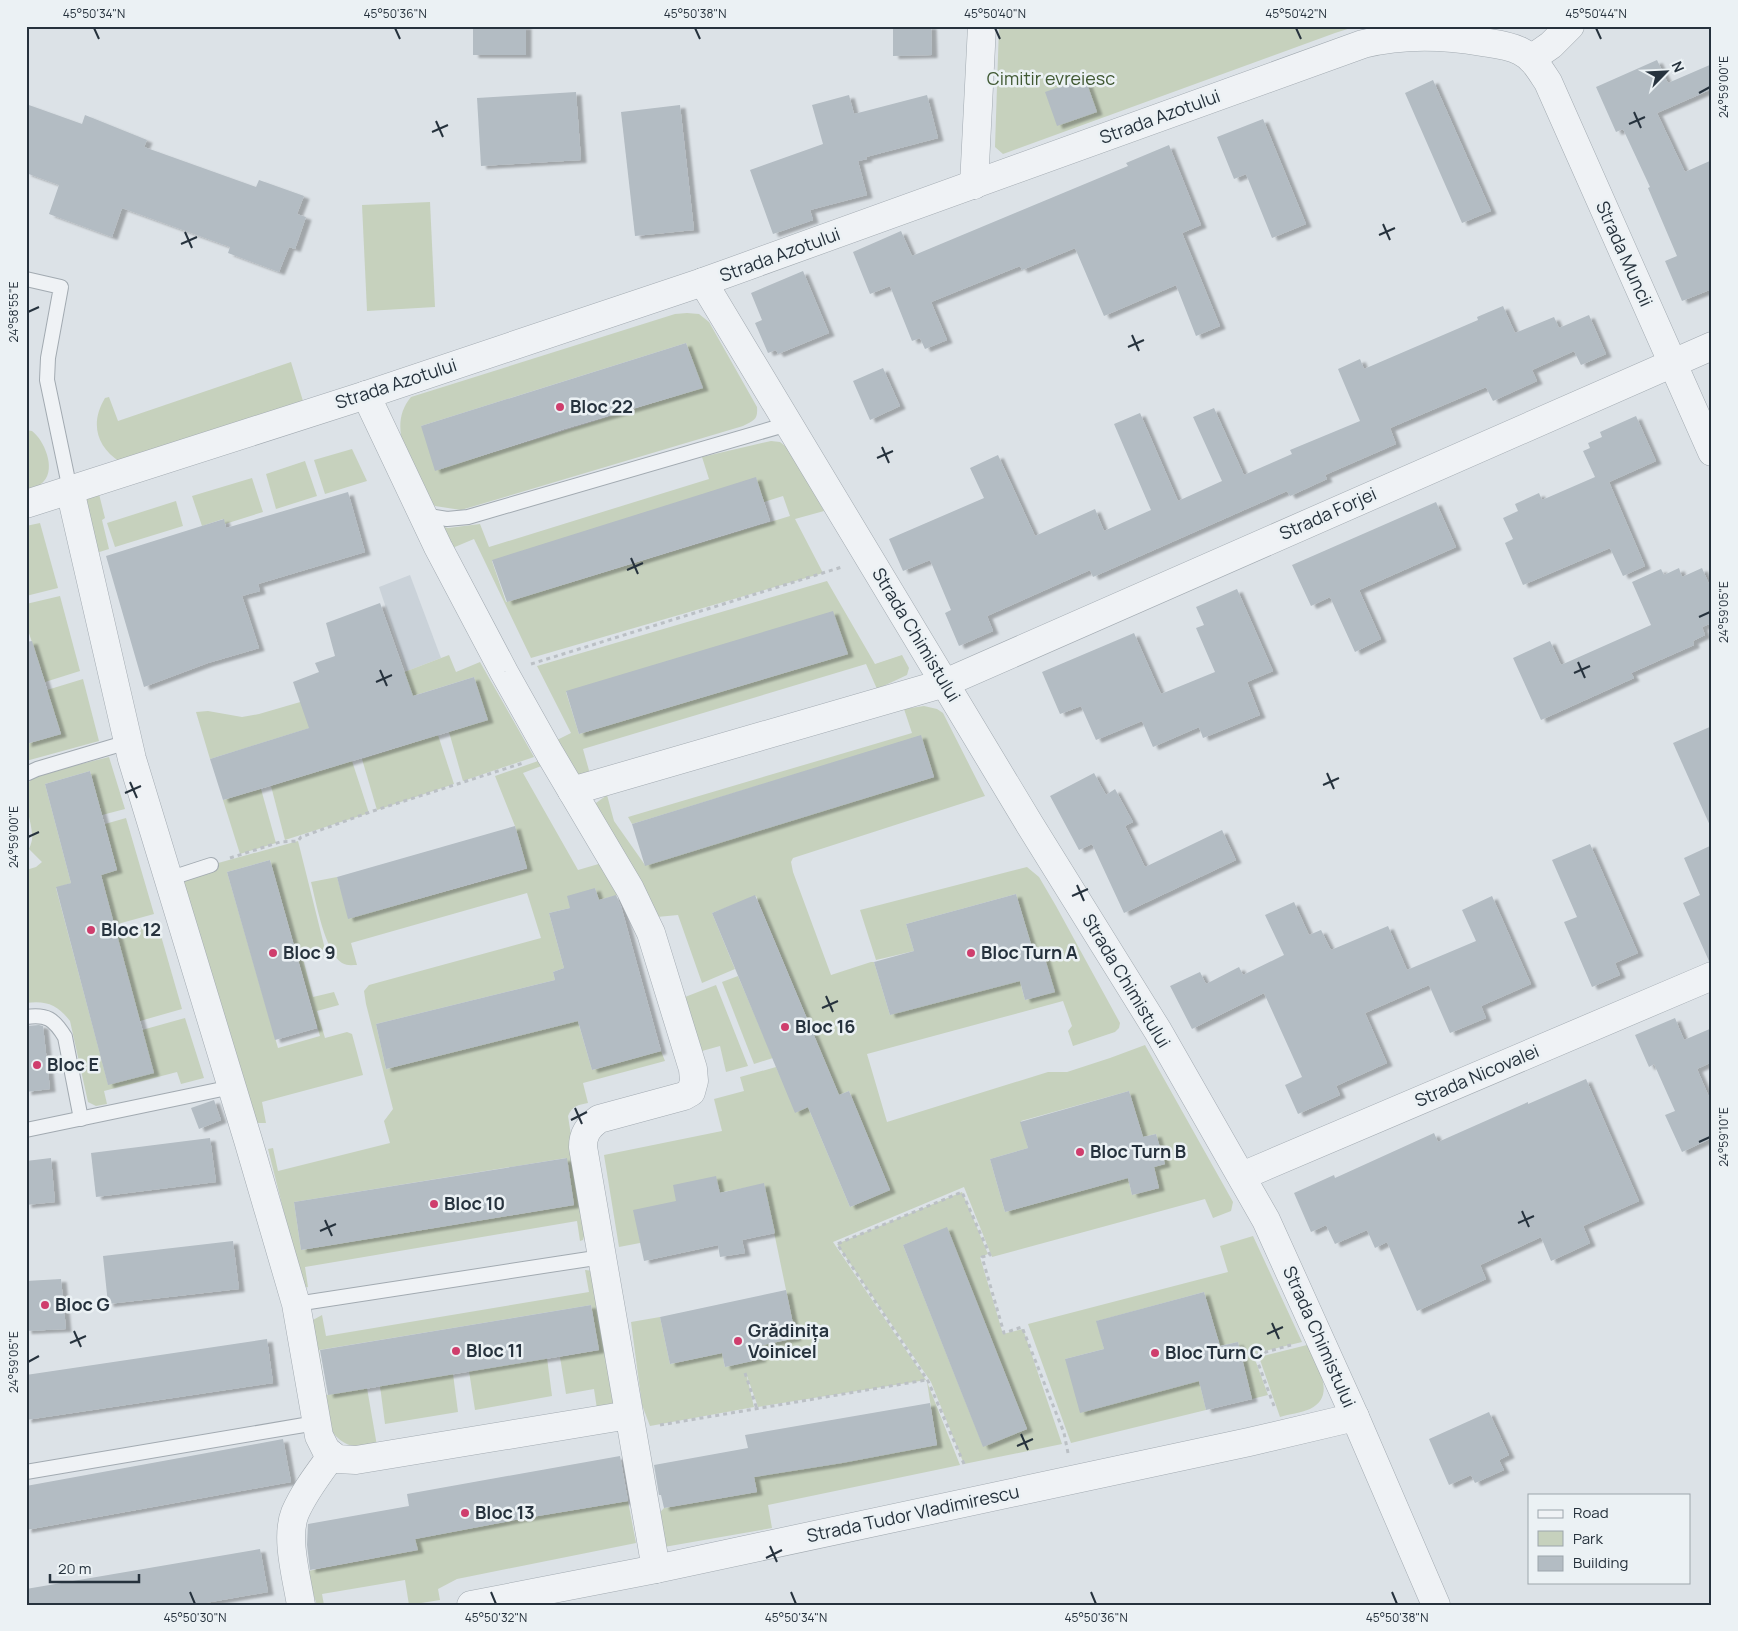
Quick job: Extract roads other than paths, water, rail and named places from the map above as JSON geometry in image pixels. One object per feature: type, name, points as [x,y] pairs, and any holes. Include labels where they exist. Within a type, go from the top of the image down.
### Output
[{"type":"street","points":[[974,185],[982,26]]},
{"type":"street","points":[[1531,59],[1551,45],[1570,26]]},
{"type":"street","name":"Strada Azotului","points":[[26,504],[366,395],[703,282],[1334,53],[1383,39],[1412,36],[1453,37],[1506,46],[1520,51],[1531,59]]},
{"type":"street","name":"Strada Muncii","points":[[1531,59],[1548,82],[1712,452]]},
{"type":"street","name":"Strada Chimistului","points":[[703,282],[1030,825],[1158,1031],[1242,1176],[1266,1220],[1355,1417],[1436,1605]]},
{"type":"street","name":"Strada Forjei","points":[[572,791],[945,683],[1712,346]]},
{"type":"street","points":[[366,395],[423,515],[504,672],[630,889],[651,933],[693,1069],[694,1080],[691,1092],[684,1096],[599,1119],[586,1131],[583,1138],[583,1147],[656,1569]]},
{"type":"street","points":[[70,490],[130,751],[296,1304],[316,1423],[322,1444],[337,1459],[356,1460],[629,1415]]},
{"type":"street","name":"Strada Nicovalei","points":[[1242,1176],[1712,976]]},
{"type":"street","name":"Strada Tudor Vladimirescu","points":[[471,1605],[656,1569],[1073,1480],[1355,1417]]},
{"type":"street","points":[[301,1605],[292,1548],[294,1515],[332,1454]]},
{"type":"lane","points":[[26,279],[61,287],[49,351],[47,380],[70,490]]},
{"type":"lane","points":[[423,515],[447,519],[468,517],[788,424]]},
{"type":"lane","points":[[26,774],[37,769],[130,751]]},
{"type":"lane","points":[[168,879],[211,865]]},
{"type":"lane","points":[[26,1017],[38,1015],[50,1018],[65,1037],[81,1119]]},
{"type":"lane","points":[[26,1130],[232,1087]]},
{"type":"lane","points":[[296,1304],[602,1257]]},
{"type":"lane","points":[[26,1472],[316,1423]]},
{"type":"place","name":"Bloc 22","points":[[560,407]]},
{"type":"place","name":"Bloc 12","points":[[91,930]]},
{"type":"place","name":"Bloc 9","points":[[273,953]]},
{"type":"place","name":"Bloc Turn A","points":[[971,953]]},
{"type":"place","name":"Bloc 16","points":[[785,1027]]},
{"type":"place","name":"Bloc E","points":[[37,1065]]},
{"type":"place","name":"Bloc Turn B","points":[[1080,1152]]},
{"type":"place","name":"Bloc 10","points":[[434,1204]]},
{"type":"place","name":"Bloc G","points":[[45,1305]]},
{"type":"place","name":"Grădinița Voinicel","points":[[738,1341]]},
{"type":"place","name":"Bloc 11","points":[[456,1351]]},
{"type":"place","name":"Bloc Turn C","points":[[1155,1353]]},
{"type":"place","name":"Bloc 13","points":[[465,1513]]},
{"type":"park label","name":"Cimitir evreiesc","points":[[1051,79]]}]
